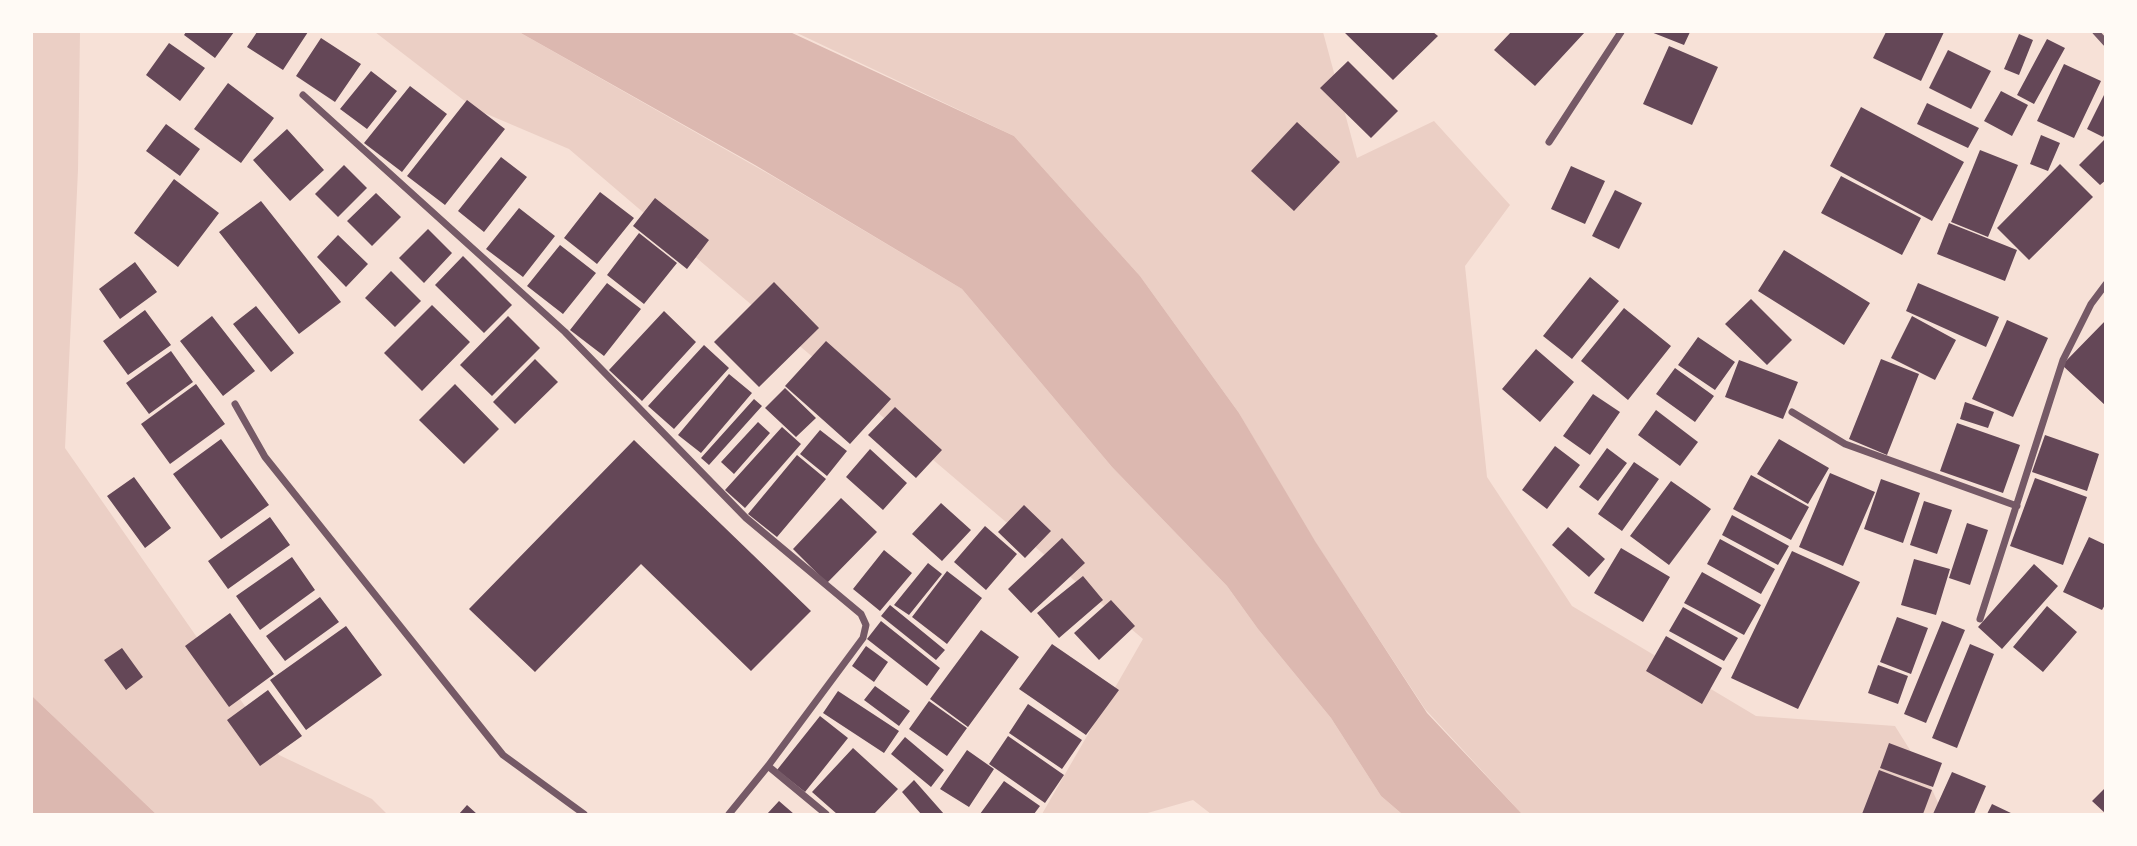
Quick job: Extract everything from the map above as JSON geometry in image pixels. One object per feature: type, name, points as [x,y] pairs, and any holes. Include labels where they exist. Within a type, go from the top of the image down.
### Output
[{"type":"street","points":[[1549,142],[1621,32]]},
{"type":"street","points":[[2096,32],[2105,43]]},
{"type":"street","points":[[303,95],[565,332],[746,518],[861,614],[866,625],[863,638],[729,814]]},
{"type":"street","points":[[1980,619],[2063,360],[2091,304],[2105,284]]},
{"type":"street","points":[[236,404],[265,457],[502,755],[584,814]]},
{"type":"street","points":[[1792,412],[1845,444],[2017,506]]},
{"type":"street","points":[[768,766],[826,814]]},
{"type":"shaded area","points":[[32,32],[80,32],[78,170],[65,448],[279,755],[372,799],[387,814],[156,814],[32,696]]},
{"type":"shaded area","points":[[375,32],[519,32],[774,177],[962,289],[1112,467],[1227,586],[1258,629],[1331,718],[1381,796],[1402,814],[1211,814],[1193,800],[1144,814],[1042,814],[1143,639],[569,149],[475,109]]},
{"type":"shaded area","points":[[519,32],[790,32],[1014,136],[1140,276],[1239,413],[1315,541],[1427,713],[1522,814],[1402,814],[1381,796],[1331,718],[1258,629],[1227,586],[1112,467],[962,289],[755,165]]},
{"type":"shaded area","points":[[795,32],[1323,32],[1357,158],[1434,121],[1510,205],[1465,266],[1487,477],[1572,606],[1756,716],[1895,726],[1925,774],[1943,814],[1522,814],[1425,709],[1306,528],[1239,413],[1140,276],[1014,136]]},
{"type":"shaded area","points":[[32,696],[156,814],[32,814]]},
{"type":"building","points":[[186,32],[234,32],[215,58],[184,35]]},
{"type":"building","points":[[257,32],[308,32],[283,70],[247,47]]},
{"type":"building","points":[[1344,32],[1433,32],[1438,36],[1393,80]]},
{"type":"building","points":[[1511,32],[1585,32],[1535,86],[1494,50]]},
{"type":"building","points":[[1651,32],[1690,32],[1684,45]]},
{"type":"building","points":[[1886,32],[1944,32],[1921,81],[1873,58]]},
{"type":"building","points":[[2019,34],[2033,40],[2019,75],[2004,69]]},
{"type":"building","points":[[321,38],[361,64],[335,102],[296,76]]},
{"type":"building","points":[[2047,39],[2065,48],[2034,104],[2017,95]]},
{"type":"building","points":[[169,43],[205,68],[180,101],[146,75]]},
{"type":"building","points":[[1669,46],[1718,67],[1692,125],[1643,104]]},
{"type":"building","points":[[1948,50],[1991,71],[1971,109],[1929,88]]},
{"type":"building","points":[[1348,61],[1398,111],[1371,138],[1320,88]]},
{"type":"building","points":[[2064,64],[2101,81],[2074,138],[2037,121]]},
{"type":"building","points":[[371,71],[397,91],[367,129],[340,109]]},
{"type":"building","points":[[228,83],[274,118],[241,163],[194,129]]},
{"type":"building","points":[[410,86],[447,114],[402,172],[364,143]]},
{"type":"building","points":[[2001,91],[2028,105],[2012,136],[1984,121]]},
{"type":"building","points":[[2106,91],[2106,132],[2103,137],[2087,129]]},
{"type":"building","points":[[467,100],[505,129],[445,205],[407,176]]},
{"type":"building","points":[[1927,103],[1979,128],[1968,148],[1917,124]]},
{"type":"building","points":[[1861,107],[1964,162],[1932,221],[1830,166]]},
{"type":"building","points":[[1297,122],[1340,162],[1294,211],[1251,171]]},
{"type":"building","points":[[166,124],[200,149],[180,176],[146,151]]},
{"type":"building","points":[[287,129],[324,170],[290,201],[253,160]]},
{"type":"building","points":[[2041,135],[2060,143],[2048,171],[2030,164]]},
{"type":"building","points":[[2104,140],[2106,180],[2100,185],[2079,165]]},
{"type":"building","points":[[1980,150],[2018,165],[1988,237],[1951,222]]},
{"type":"building","points":[[501,157],[527,177],[484,232],[458,211]]},
{"type":"building","points":[[2060,164],[2093,197],[2029,260],[1997,228]]},
{"type":"building","points":[[344,165],[367,188],[338,217],[315,194]]},
{"type":"building","points":[[1571,166],[1605,181],[1585,224],[1551,209]]},
{"type":"building","points":[[1841,176],[1921,218],[1902,255],[1821,213]]},
{"type":"building","points":[[174,179],[219,213],[178,267],[134,233]]},
{"type":"building","points":[[1615,190],[1642,203],[1619,249],[1592,236]]},
{"type":"building","points":[[600,192],[634,218],[597,264],[564,238]]},
{"type":"building","points":[[376,193],[401,217],[372,246],[347,221]]},
{"type":"building","points":[[655,198],[709,240],[687,269],[633,226]]},
{"type":"building","points":[[261,201],[341,302],[299,334],[219,232]]},
{"type":"building","points":[[519,208],[555,236],[523,277],[486,249]]},
{"type":"building","points":[[1949,223],[2017,250],[2005,281],[1937,254]]},
{"type":"building","points":[[428,229],[452,253],[424,283],[399,258]]},
{"type":"building","points":[[639,233],[677,263],[644,304],[607,275]]},
{"type":"building","points":[[338,235],[368,264],[346,287],[317,257]]},
{"type":"building","points":[[560,245],[596,273],[563,314],[527,286]]},
{"type":"building","points":[[1784,250],[1870,303],[1844,345],[1758,291]]},
{"type":"building","points":[[463,256],[512,305],[484,333],[435,285]]},
{"type":"building","points":[[135,262],[157,292],[120,319],[99,289]]},
{"type":"building","points":[[391,271],[421,301],[395,327],[365,298]]},
{"type":"building","points":[[1590,277],[1619,301],[1572,359],[1543,336]]},
{"type":"building","points":[[774,282],[819,328],[759,387],[714,342]]},
{"type":"building","points":[[607,283],[641,309],[604,356],[570,330]]},
{"type":"building","points":[[1918,283],[1999,317],[1986,347],[1906,311]]},
{"type":"building","points":[[1751,299],[1792,340],[1767,365],[1725,324]]},
{"type":"building","points":[[432,305],[470,342],[422,391],[384,353]]},
{"type":"building","points":[[256,306],[294,353],[271,372],[233,324]]},
{"type":"building","points":[[1624,308],[1671,346],[1628,400],[1581,361]]},
{"type":"building","points":[[145,310],[171,345],[128,375],[103,341]]},
{"type":"building","points":[[664,311],[696,342],[642,401],[609,370]]},
{"type":"building","points":[[212,316],[255,371],[223,396],[180,341]]},
{"type":"building","points":[[508,316],[540,348],[492,396],[460,365]]},
{"type":"building","points":[[1912,316],[1956,340],[1935,380],[1891,358]]},
{"type":"building","points":[[2007,320],[2048,338],[2013,417],[1972,399]]},
{"type":"building","points":[[2106,320],[2106,406],[2062,365]]},
{"type":"building","points":[[1698,337],[1735,362],[1715,390],[1678,365]]},
{"type":"building","points":[[826,341],[891,399],[850,444],[785,386]]},
{"type":"building","points":[[704,345],[729,368],[674,429],[648,406]]},
{"type":"building","points":[[1536,349],[1574,382],[1540,422],[1502,389]]},
{"type":"building","points":[[171,351],[193,382],[149,414],[126,383]]},
{"type":"building","points":[[535,359],[558,382],[515,424],[493,402]]},
{"type":"building","points":[[1881,359],[1919,374],[1887,455],[1849,439]]},
{"type":"building","points":[[1739,360],[1798,382],[1783,419],[1725,397]]},
{"type":"building","points":[[1675,368],[1714,396],[1695,422],[1656,394]]},
{"type":"building","points":[[729,374],[752,393],[701,453],[678,435]]},
{"type":"building","points":[[196,384],[225,424],[170,464],[141,424]]},
{"type":"building","points":[[455,384],[499,429],[464,464],[419,420]]},
{"type":"building","points":[[785,388],[816,418],[796,437],[765,408]]},
{"type":"building","points":[[1593,394],[1620,412],[1590,455],[1563,436]]},
{"type":"building","points":[[754,399],[762,406],[709,465],[701,458]]},
{"type":"building","points":[[1965,402],[1994,412],[1988,428],[1960,419]]},
{"type":"building","points":[[895,407],[942,450],[916,478],[868,435]]},
{"type":"building","points":[[1656,410],[1698,442],[1680,466],[1638,435]]},
{"type":"building","points":[[758,422],[770,433],[734,474],[721,462]]},
{"type":"building","points":[[1957,423],[2020,445],[2003,493],[1940,471]]},
{"type":"building","points":[[782,427],[801,444],[745,508],[725,490]]},
{"type":"building","points":[[820,430],[847,451],[827,476],[800,454]]},
{"type":"building","points":[[2045,435],[2099,454],[2087,491],[2032,472]]},
{"type":"building","points":[[221,439],[269,505],[221,539],[173,474]]},
{"type":"building","points":[[1779,439],[1829,468],[1808,504],[1757,474]]},
{"type":"building","points":[[634,440],[811,611],[751,671],[641,564],[535,672],[469,609]]},
{"type":"building","points":[[1555,446],[1580,465],[1547,509],[1522,490]]},
{"type":"building","points":[[1607,448],[1627,463],[1598,501],[1579,487]]},
{"type":"building","points":[[870,449],[907,483],[883,510],[846,477]]},
{"type":"building","points":[[797,455],[826,479],[777,537],[748,514]]},
{"type":"building","points":[[1634,462],[1659,479],[1622,531],[1598,514]]},
{"type":"building","points":[[1830,473],[1875,492],[1843,566],[1799,547]]},
{"type":"building","points":[[1751,475],[1809,507],[1791,540],[1733,509]]},
{"type":"building","points":[[134,477],[171,528],[145,548],[107,496]]},
{"type":"building","points":[[2035,478],[2087,497],[2063,565],[2010,546]]},
{"type":"building","points":[[1881,479],[1920,493],[1903,543],[1864,529]]},
{"type":"building","points":[[1671,481],[1711,509],[1669,565],[1630,536]]},
{"type":"building","points":[[841,498],[877,532],[827,583],[793,549]]},
{"type":"building","points":[[1924,501],[1952,510],[1937,554],[1910,545]]},
{"type":"building","points":[[941,503],[971,530],[942,561],[912,534]]},
{"type":"building","points":[[1024,505],[1051,531],[1025,558],[998,532]]},
{"type":"building","points":[[1732,515],[1789,546],[1778,565],[1722,535]]},
{"type":"building","points":[[270,517],[290,545],[228,589],[208,561]]},
{"type":"building","points":[[1967,523],[1988,530],[1970,585],[1949,578]]},
{"type":"building","points":[[985,526],[1017,554],[986,590],[954,562]]},
{"type":"building","points":[[1568,527],[1605,559],[1589,577],[1552,545]]},
{"type":"building","points":[[2089,537],[2106,545],[2106,603],[2102,610],[2063,592]]},
{"type":"building","points":[[1062,538],[1085,563],[1031,613],[1008,589]]},
{"type":"building","points":[[1720,539],[1775,569],[1761,594],[1707,564]]},
{"type":"building","points":[[1621,548],[1670,577],[1643,622],[1594,593]]},
{"type":"building","points":[[884,550],[912,573],[880,611],[853,589]]},
{"type":"building","points":[[1792,551],[1860,582],[1798,709],[1731,678]]},
{"type":"building","points":[[292,557],[315,590],[260,630],[236,596]]},
{"type":"building","points":[[1914,559],[1950,569],[1936,615],[1901,605]]},
{"type":"building","points":[[928,563],[942,574],[909,615],[894,605]]},
{"type":"building","points":[[2034,564],[2058,586],[2002,649],[1978,627]]},
{"type":"building","points":[[947,571],[982,598],[947,644],[912,617]]},
{"type":"building","points":[[1702,572],[1761,605],[1744,635],[1684,603]]},
{"type":"building","points":[[1083,576],[1103,600],[1059,638],[1037,613]]},
{"type":"building","points":[[320,597],[339,622],[285,661],[266,636]]},
{"type":"building","points":[[1111,600],[1135,626],[1099,660],[1074,633]]},
{"type":"building","points":[[890,605],[945,650],[936,660],[881,616]]},
{"type":"building","points":[[2047,606],[2077,632],[2043,672],[2013,647]]},
{"type":"building","points":[[1683,607],[1738,638],[1724,661],[1669,631]]},
{"type":"building","points":[[230,613],[274,674],[229,707],[185,646]]},
{"type":"building","points":[[1897,617],[1928,628],[1911,674],[1880,662]]},
{"type":"building","points":[[881,621],[940,668],[927,686],[867,639]]},
{"type":"building","points":[[1942,621],[1965,630],[1926,723],[1904,714]]},
{"type":"building","points":[[346,626],[382,675],[306,730],[270,680]]},
{"type":"building","points":[[981,630],[1019,657],[968,727],[930,699]]},
{"type":"building","points":[[1666,636],[1722,668],[1702,704],[1646,671]]},
{"type":"building","points":[[1052,644],[1119,690],[1086,735],[1019,689]]},
{"type":"building","points":[[1970,644],[1994,654],[1957,748],[1932,738]]},
{"type":"building","points":[[866,646],[888,662],[874,682],[852,666]]},
{"type":"building","points":[[122,648],[143,677],[126,690],[104,660]]},
{"type":"building","points":[[1878,665],[1908,676],[1898,704],[1868,693]]},
{"type":"building","points":[[875,686],[910,711],[899,726],[864,700]]},
{"type":"building","points":[[268,690],[302,736],[260,766],[227,720]]},
{"type":"building","points":[[838,691],[899,731],[884,753],[823,713]]},
{"type":"building","points":[[929,701],[967,728],[947,756],[909,729]]},
{"type":"building","points":[[1028,704],[1082,740],[1062,769],[1009,733]]},
{"type":"building","points":[[820,716],[848,738],[805,792],[777,770]]},
{"type":"building","points":[[1008,736],[1064,775],[1045,803],[989,764]]},
{"type":"building","points":[[905,737],[944,770],[931,787],[891,754]]},
{"type":"building","points":[[1889,743],[1942,763],[1933,787],[1880,768]]},
{"type":"building","points":[[853,748],[898,789],[874,814],[837,814],[812,792]]},
{"type":"building","points":[[967,750],[994,769],[969,807],[940,789]]},
{"type":"building","points":[[1879,770],[1932,790],[1923,814],[1862,814]]},
{"type":"building","points":[[1952,772],[1986,786],[1974,814],[1933,814]]},
{"type":"building","points":[[914,780],[944,814],[921,814],[902,792]]},
{"type":"building","points":[[1004,781],[1040,806],[1034,814],[980,814]]},
{"type":"building","points":[[2106,787],[2106,814],[2092,801]]},
{"type":"building","points":[[779,801],[794,814],[767,814]]},
{"type":"building","points":[[1992,804],[2013,814],[1987,814]]},
{"type":"building","points":[[467,805],[477,814],[459,814]]}]
